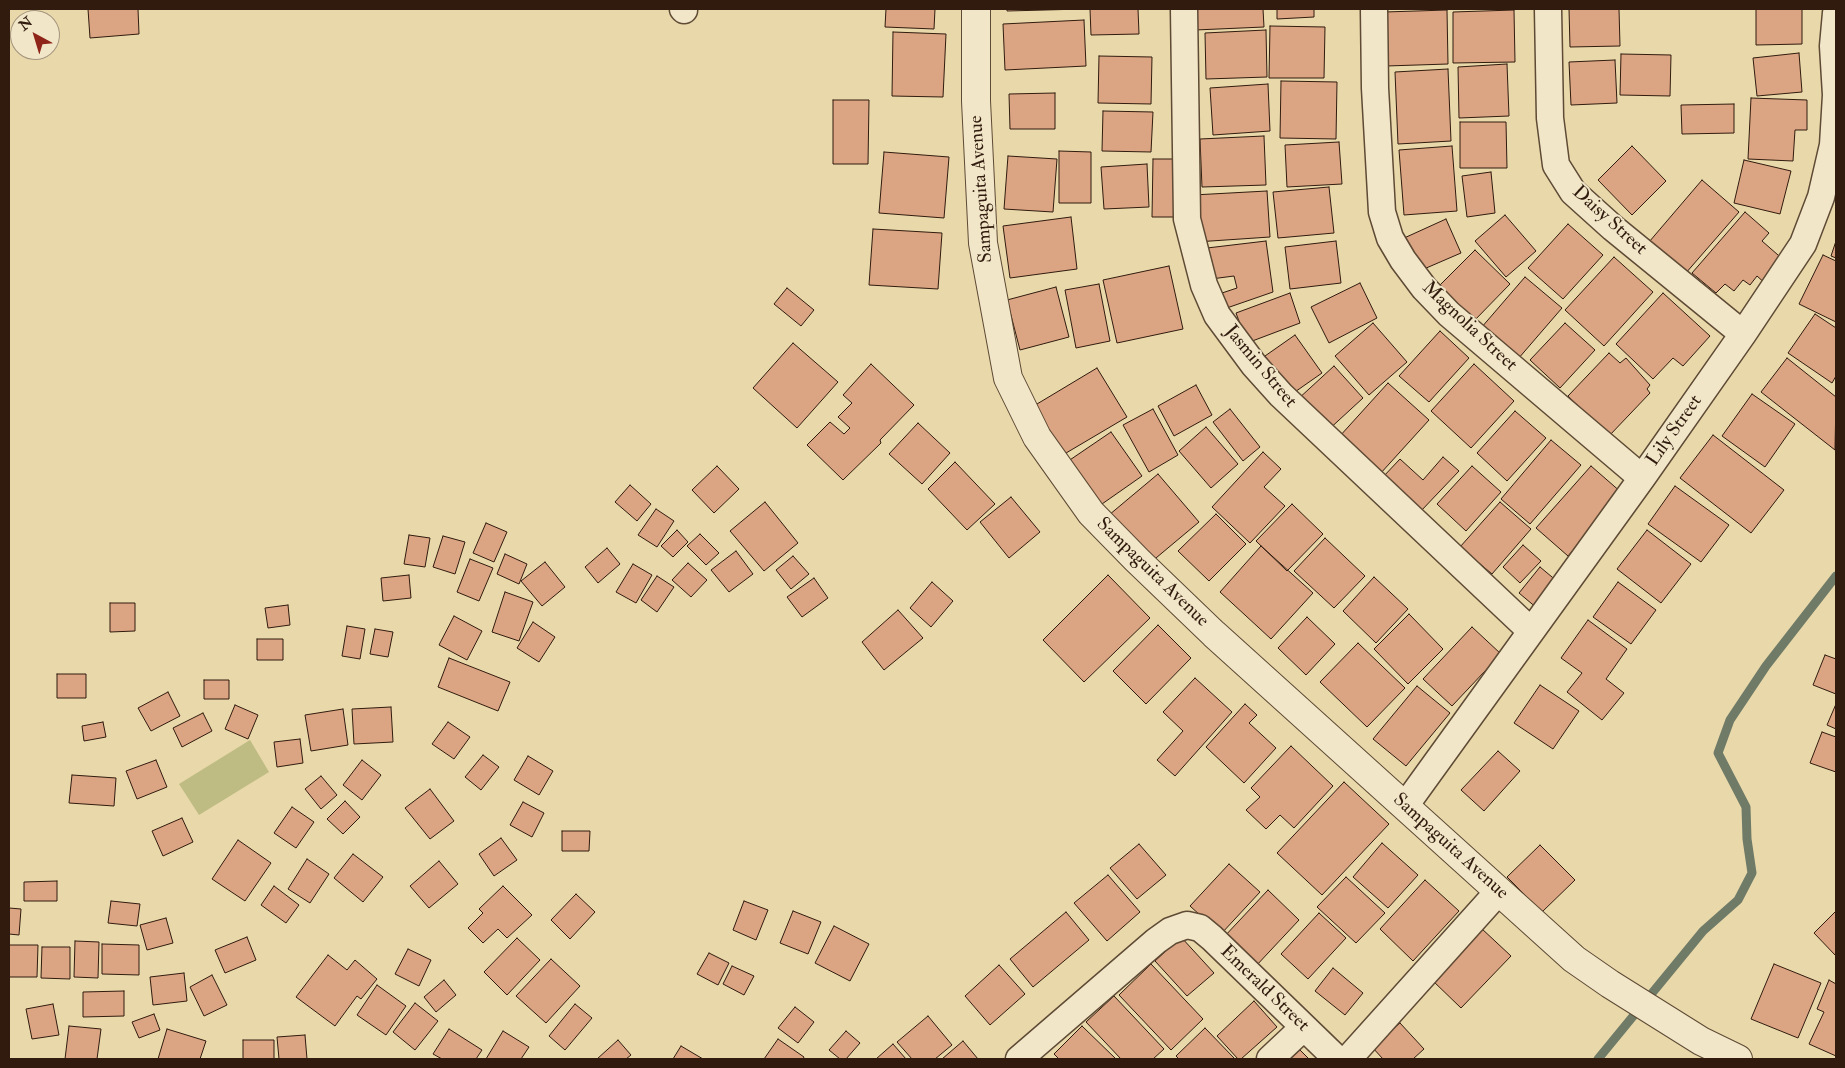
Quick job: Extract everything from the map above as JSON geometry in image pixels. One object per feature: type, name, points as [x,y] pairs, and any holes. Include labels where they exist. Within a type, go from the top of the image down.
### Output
[{"type":"street","name":"Sampaguita Avenue","points":[[976,9],[976,101],[983,243],[1008,378],[1037,437],[1091,513],[1214,634],[1574,959],[1701,1041],[1738,1059]]},
{"type":"street","name":"Jasmin Street","points":[[1184,9],[1187,219],[1204,285],[1217,315],[1254,365],[1280,395],[1531,631]]},
{"type":"street","name":"Magnolia Street","points":[[1374,9],[1375,88],[1382,212],[1390,238],[1403,260],[1424,288],[1449,314],[1642,478]]},
{"type":"street","name":"Daisy Street","points":[[1548,9],[1550,118],[1556,165],[1573,192],[1613,228],[1743,334]]},
{"type":"street","name":"Lily Street","points":[[1405,806],[1642,478],[1743,334],[1803,244],[1822,197],[1833,146],[1836,95],[1833,46],[1836,13]]},
{"type":"street","points":[[1348,1059],[1498,891]]},
{"type":"street","name":"Emerald Street","points":[[1019,1059],[1156,941],[1170,931],[1187,925],[1200,928],[1212,938],[1303,1028],[1338,1059]]},
{"type":"street","points":[[1270,1059],[1303,1028]]},
{"type":"shaded area","points":[[250,740],[269,772],[199,815],[179,784]]},
{"type":"building","points":[[88,9],[138,9],[139,34],[90,38]]},
{"type":"building","points":[[886,9],[935,9],[934,29],[885,27]]},
{"type":"building","points":[[1007,9],[1083,9],[1007,11]]},
{"type":"building","points":[[1090,9],[1138,9],[1139,34],[1091,35]]},
{"type":"building","points":[[1195,9],[1263,9],[1264,27],[1195,30]]},
{"type":"building","points":[[1277,9],[1314,9],[1314,17],[1277,19]]},
{"type":"building","points":[[1569,9],[1619,9],[1620,46],[1570,47]]},
{"type":"building","points":[[1756,9],[1802,9],[1802,44],[1756,45]]},
{"type":"building","points":[[1447,10],[1448,64],[1386,66],[1385,12]]},
{"type":"building","points":[[1514,10],[1515,62],[1453,63],[1453,12]]},
{"type":"building","points":[[1084,20],[1086,66],[1005,70],[1003,24]]},
{"type":"building","points":[[1270,26],[1325,27],[1324,78],[1269,78]]},
{"type":"building","points":[[1266,30],[1267,77],[1206,79],[1205,33]]},
{"type":"building","points":[[893,32],[946,34],[943,97],[892,96]]},
{"type":"building","points":[[1799,53],[1802,92],[1757,96],[1753,58]]},
{"type":"building","points":[[1621,54],[1671,55],[1670,96],[1620,95]]},
{"type":"building","points":[[1099,56],[1152,57],[1151,104],[1098,103]]},
{"type":"building","points":[[1615,60],[1617,103],[1571,105],[1569,62]]},
{"type":"building","points":[[1507,64],[1509,116],[1459,118],[1458,67]]},
{"type":"building","points":[[1448,69],[1451,141],[1398,144],[1395,72]]},
{"type":"building","points":[[1281,81],[1337,82],[1336,139],[1280,138]]},
{"type":"building","points":[[1268,84],[1270,131],[1213,135],[1210,88]]},
{"type":"building","points":[[1055,93],[1055,129],[1010,129],[1009,94]]},
{"type":"building","points":[[1751,98],[1807,100],[1807,130],[1795,130],[1793,161],[1748,159]]},
{"type":"building","points":[[833,100],[869,100],[868,164],[833,164]]},
{"type":"building","points":[[1734,104],[1734,133],[1682,134],[1681,105]]},
{"type":"building","points":[[1103,111],[1153,112],[1151,152],[1102,151]]},
{"type":"building","points":[[1460,122],[1506,122],[1507,168],[1460,168]]},
{"type":"building","points":[[1264,136],[1266,185],[1202,187],[1200,139]]},
{"type":"building","points":[[1339,142],[1342,184],[1287,187],[1285,145]]},
{"type":"building","points":[[1452,146],[1457,211],[1404,215],[1399,150]]},
{"type":"building","points":[[1632,146],[1666,181],[1632,215],[1598,180]]},
{"type":"building","points":[[1059,151],[1091,152],[1091,203],[1059,203]]},
{"type":"building","points":[[884,152],[949,157],[944,218],[879,213]]},
{"type":"building","points":[[1008,156],[1057,159],[1053,212],[1004,209]]},
{"type":"building","points":[[1153,159],[1174,159],[1174,217],[1152,217]]},
{"type":"building","points":[[1744,160],[1791,171],[1780,214],[1734,203]]},
{"type":"building","points":[[1147,164],[1149,207],[1104,209],[1101,167]]},
{"type":"building","points":[[1491,172],[1495,213],[1467,217],[1462,176]]},
{"type":"building","points":[[1702,180],[1739,212],[1685,274],[1649,242]]},
{"type":"building","points":[[1329,187],[1334,233],[1278,238],[1273,192]]},
{"type":"building","points":[[1267,191],[1270,237],[1196,242],[1193,195]]},
{"type":"building","points":[[1745,212],[1769,233],[1762,241],[1786,262],[1767,285],[1757,276],[1750,285],[1743,280],[1734,291],[1725,284],[1716,293],[1692,273]]},
{"type":"building","points":[[1505,215],[1536,251],[1506,277],[1475,241]]},
{"type":"building","points":[[1071,217],[1077,269],[1010,278],[1003,226]]},
{"type":"building","points":[[1446,219],[1461,253],[1417,272],[1402,239]]},
{"type":"building","points":[[1568,224],[1603,255],[1563,299],[1528,268]]},
{"type":"building","points":[[873,229],[942,233],[938,289],[869,285]]},
{"type":"building","points":[[1266,241],[1273,292],[1221,310],[1216,295],[1237,288],[1234,276],[1211,279],[1207,248]]},
{"type":"building","points":[[1336,241],[1341,283],[1290,289],[1285,247]]},
{"type":"building","points":[[1836,241],[1836,258],[1831,256]]},
{"type":"building","points":[[1475,250],[1510,284],[1472,323],[1436,289]]},
{"type":"building","points":[[1823,255],[1836,261],[1836,322],[1799,304]]},
{"type":"building","points":[[1614,257],[1653,292],[1604,346],[1565,310]]},
{"type":"building","points":[[1169,266],[1183,329],[1117,343],[1103,280]]},
{"type":"building","points":[[1525,277],[1562,308],[1518,359],[1481,328]]},
{"type":"building","points":[[1360,283],[1377,318],[1329,343],[1311,307]]},
{"type":"building","points":[[1099,284],[1110,341],[1076,348],[1065,290]]},
{"type":"building","points":[[1056,287],[1069,337],[1020,350],[1007,300]]},
{"type":"building","points":[[787,288],[814,310],[801,326],[774,304]]},
{"type":"building","points":[[1290,293],[1300,323],[1247,343],[1236,313]]},
{"type":"building","points":[[1663,293],[1710,336],[1683,366],[1673,358],[1653,379],[1616,344]]},
{"type":"building","points":[[1815,314],[1836,328],[1836,376],[1832,383],[1788,353]]},
{"type":"building","points":[[1373,323],[1407,362],[1369,395],[1335,356]]},
{"type":"building","points":[[1565,323],[1595,350],[1560,388],[1530,360]]},
{"type":"building","points":[[1440,331],[1469,358],[1429,402],[1399,376]]},
{"type":"building","points":[[1295,335],[1322,373],[1292,394],[1265,356]]},
{"type":"building","points":[[793,343],[838,382],[797,428],[753,388]]},
{"type":"building","points":[[1609,353],[1620,363],[1626,358],[1650,385],[1647,389],[1650,393],[1609,436],[1568,396]]},
{"type":"building","points":[[1787,358],[1836,397],[1835,450],[1761,392]]},
{"type":"building","points":[[871,364],[914,405],[880,440],[881,443],[843,480],[807,445],[830,422],[844,434],[850,428],[838,417],[852,403],[843,395]]},
{"type":"building","points":[[1474,364],[1514,401],[1471,448],[1431,411]]},
{"type":"building","points":[[1334,366],[1363,398],[1326,432],[1297,400]]},
{"type":"building","points":[[1097,368],[1127,417],[1061,456],[1032,407]]},
{"type":"building","points":[[1388,383],[1429,420],[1380,474],[1339,437]]},
{"type":"building","points":[[1196,385],[1212,415],[1174,436],[1158,406]]},
{"type":"building","points":[[1752,394],[1795,424],[1765,467],[1722,436]]},
{"type":"building","points":[[1153,409],[1178,455],[1149,472],[1123,425]]},
{"type":"building","points":[[1230,409],[1260,447],[1243,461],[1213,422]]},
{"type":"building","points":[[1515,411],[1546,438],[1507,481],[1477,453]]},
{"type":"building","points":[[918,423],[950,453],[922,484],[889,454]]},
{"type":"building","points":[[1206,427],[1238,464],[1211,488],[1179,451]]},
{"type":"building","points":[[1111,432],[1142,476],[1092,511],[1061,466]]},
{"type":"building","points":[[1713,435],[1784,490],[1751,533],[1680,478]]},
{"type":"building","points":[[1551,440],[1581,465],[1530,524],[1501,499]]},
{"type":"building","points":[[1263,452],[1281,469],[1264,487],[1285,506],[1250,543],[1212,507]]},
{"type":"building","points":[[1443,457],[1459,471],[1420,512],[1382,478],[1400,459],[1423,480]]},
{"type":"building","points":[[955,462],[995,504],[967,530],[928,489]]},
{"type":"building","points":[[717,466],[739,489],[714,513],[692,490]]},
{"type":"building","points":[[1472,466],[1501,492],[1466,531],[1437,504]]},
{"type":"building","points":[[1591,466],[1622,493],[1568,556],[1536,528]]},
{"type":"building","points":[[1158,474],[1199,522],[1150,563],[1109,515]]},
{"type":"building","points":[[630,485],[651,504],[637,521],[615,502]]},
{"type":"building","points":[[1675,486],[1729,525],[1701,562],[1648,524]]},
{"type":"building","points":[[1011,497],[1040,532],[1009,558],[980,522]]},
{"type":"building","points":[[765,502],[798,543],[764,571],[730,531]]},
{"type":"building","points":[[1500,502],[1531,529],[1492,574],[1460,547]]},
{"type":"building","points":[[1292,504],[1323,534],[1287,571],[1256,541]]},
{"type":"building","points":[[656,509],[674,521],[657,547],[638,535]]},
{"type":"building","points":[[1216,514],[1246,544],[1209,581],[1178,551]]},
{"type":"building","points":[[486,523],[507,532],[494,562],[473,553]]},
{"type":"building","points":[[677,530],[688,542],[673,557],[661,546]]},
{"type":"building","points":[[1647,530],[1691,564],[1661,603],[1617,569]]},
{"type":"building","points":[[700,534],[719,553],[706,565],[687,546]]},
{"type":"building","points":[[409,535],[430,538],[425,567],[404,564]]},
{"type":"building","points":[[443,536],[465,542],[455,574],[433,567]]},
{"type":"building","points":[[1325,538],[1365,576],[1334,608],[1294,571]]},
{"type":"building","points":[[1523,545],[1541,561],[1520,583],[1503,567]]},
{"type":"building","points":[[1261,546],[1313,593],[1271,639],[1220,592]]},
{"type":"building","points":[[607,548],[620,564],[598,583],[585,567]]},
{"type":"building","points":[[736,551],[753,574],[729,592],[711,570]]},
{"type":"building","points":[[505,554],[527,564],[519,584],[497,574]]},
{"type":"building","points":[[793,556],[809,574],[791,589],[776,570]]},
{"type":"building","points":[[470,559],[493,568],[479,601],[457,592]]},
{"type":"building","points":[[545,562],[565,587],[542,606],[521,581]]},
{"type":"building","points":[[688,563],[707,580],[691,597],[672,580]]},
{"type":"building","points":[[633,564],[652,575],[636,603],[616,592]]},
{"type":"building","points":[[1540,567],[1558,582],[1538,609],[1519,593]]},
{"type":"building","points":[[409,575],[411,598],[383,601],[381,578]]},
{"type":"building","points":[[1108,575],[1150,618],[1084,682],[1043,640]]},
{"type":"building","points":[[657,576],[674,587],[657,612],[641,600]]},
{"type":"building","points":[[1374,577],[1408,609],[1376,643],[1343,611]]},
{"type":"building","points":[[814,578],[828,598],[802,617],[787,597]]},
{"type":"building","points":[[932,582],[953,601],[931,627],[910,608]]},
{"type":"building","points":[[1618,582],[1656,610],[1631,644],[1593,617]]},
{"type":"building","points":[[505,592],[533,602],[519,641],[492,632]]},
{"type":"building","points":[[110,603],[135,603],[135,631],[110,632]]},
{"type":"building","points":[[288,605],[290,625],[268,628],[265,608]]},
{"type":"building","points":[[898,610],[923,638],[884,670],[862,642]]},
{"type":"building","points":[[1409,614],[1443,649],[1408,684],[1374,649]]},
{"type":"building","points":[[454,616],[482,631],[467,660],[439,645]]},
{"type":"building","points":[[1307,617],[1335,644],[1306,675],[1278,648]]},
{"type":"building","points":[[1588,620],[1627,649],[1606,679],[1624,693],[1602,720],[1567,692],[1582,673],[1561,658]]},
{"type":"building","points":[[533,622],[555,637],[539,662],[517,648]]},
{"type":"building","points":[[1158,625],[1191,658],[1146,704],[1113,671]]},
{"type":"building","points":[[347,626],[365,629],[360,659],[342,656]]},
{"type":"building","points":[[1472,627],[1501,654],[1452,706],[1423,679]]},
{"type":"building","points":[[375,629],[393,632],[388,657],[370,654]]},
{"type":"building","points":[[257,639],[283,639],[283,660],[257,660]]},
{"type":"building","points":[[1358,643],[1405,688],[1367,727],[1320,682]]},
{"type":"building","points":[[1825,655],[1836,659],[1836,694],[1813,685]]},
{"type":"building","points":[[449,658],[510,682],[498,711],[438,687]]},
{"type":"building","points":[[57,674],[86,674],[86,698],[57,698]]},
{"type":"building","points":[[1195,678],[1232,712],[1175,776],[1157,760],[1183,731],[1163,712]]},
{"type":"building","points":[[204,680],[229,680],[229,699],[204,699]]},
{"type":"building","points":[[1540,685],[1579,711],[1553,749],[1514,723]]},
{"type":"building","points":[[1417,686],[1450,713],[1406,766],[1373,739]]},
{"type":"building","points":[[168,692],[180,716],[151,731],[138,708]]},
{"type":"building","points":[[1245,704],[1257,715],[1249,723],[1276,748],[1244,783],[1206,747]]},
{"type":"building","points":[[1836,704],[1836,729],[1827,725]]},
{"type":"building","points":[[235,705],[258,715],[248,739],[225,729]]},
{"type":"building","points":[[391,707],[393,742],[354,744],[352,709]]},
{"type":"building","points":[[343,709],[348,745],[311,751],[305,715]]},
{"type":"building","points":[[203,713],[212,731],[182,747],[173,728]]},
{"type":"building","points":[[103,722],[106,737],[84,741],[82,726]]},
{"type":"building","points":[[448,722],[470,737],[454,759],[432,744]]},
{"type":"building","points":[[1822,732],[1836,737],[1836,772],[1810,763]]},
{"type":"building","points":[[300,739],[303,763],[277,767],[274,742]]},
{"type":"building","points":[[1291,746],[1333,786],[1294,828],[1280,815],[1266,829],[1246,810],[1260,797],[1251,788]]},
{"type":"building","points":[[1498,751],[1520,771],[1484,811],[1461,790]]},
{"type":"building","points":[[483,755],[499,767],[481,790],[465,777]]},
{"type":"building","points":[[528,756],[553,771],[539,795],[514,780]]},
{"type":"building","points":[[156,760],[167,787],[137,799],[126,771]]},
{"type":"building","points":[[362,760],[381,775],[362,800],[343,785]]},
{"type":"building","points":[[72,775],[116,778],[114,806],[69,803]]},
{"type":"building","points":[[321,776],[337,795],[321,809],[305,789]]},
{"type":"building","points":[[1344,782],[1389,824],[1322,895],[1277,853]]},
{"type":"building","points":[[430,789],[454,821],[430,839],[405,808]]},
{"type":"building","points":[[345,801],[360,817],[343,834],[327,819]]},
{"type":"building","points":[[523,802],[544,813],[532,837],[510,825]]},
{"type":"building","points":[[292,807],[314,822],[296,848],[274,833]]},
{"type":"building","points":[[182,818],[193,842],[163,856],[152,831]]},
{"type":"building","points":[[562,831],[590,831],[589,851],[562,851]]},
{"type":"building","points":[[501,838],[517,860],[494,876],[479,854]]},
{"type":"building","points":[[238,840],[271,863],[245,901],[212,879]]},
{"type":"building","points":[[1382,843],[1418,875],[1388,908],[1353,877]]},
{"type":"building","points":[[1139,844],[1166,875],[1137,899],[1110,868]]},
{"type":"building","points":[[1540,845],[1575,880],[1542,912],[1507,877]]},
{"type":"building","points":[[353,854],[383,877],[363,902],[334,878]]},
{"type":"building","points":[[307,859],[329,874],[310,903],[288,889]]},
{"type":"building","points":[[439,861],[458,884],[429,908],[410,886]]},
{"type":"building","points":[[1229,864],[1260,892],[1221,934],[1190,906]]},
{"type":"building","points":[[1108,875],[1140,912],[1107,941],[1074,903]]},
{"type":"building","points":[[1346,877],[1385,913],[1356,943],[1317,907]]},
{"type":"building","points":[[1425,880],[1459,911],[1413,961],[1380,929]]},
{"type":"building","points":[[57,881],[57,901],[24,901],[24,882]]},
{"type":"building","points":[[274,886],[299,905],[286,923],[261,905]]},
{"type":"building","points":[[503,886],[532,915],[507,938],[498,929],[483,943],[468,928],[483,913],[479,909]]},
{"type":"building","points":[[1268,890],[1299,920],[1255,967],[1223,938]]},
{"type":"building","points":[[576,894],[595,912],[570,939],[551,920]]},
{"type":"building","points":[[111,901],[140,904],[137,926],[108,923]]},
{"type":"building","points":[[744,901],[768,910],[756,940],[733,930]]},
{"type":"building","points":[[9,908],[21,909],[19,935],[9,934]]},
{"type":"building","points":[[793,911],[821,922],[808,954],[780,943]]},
{"type":"building","points":[[1836,911],[1836,956],[1814,933]]},
{"type":"building","points":[[1066,912],[1089,940],[1033,987],[1010,959]]},
{"type":"building","points":[[1319,913],[1346,938],[1308,979],[1281,954]]},
{"type":"building","points":[[166,918],[173,943],[147,950],[140,925]]},
{"type":"building","points":[[834,926],[869,944],[850,981],[815,963]]},
{"type":"building","points":[[1481,928],[1511,956],[1461,1008],[1431,979]]},
{"type":"building","points":[[247,937],[256,960],[225,973],[215,950]]},
{"type":"building","points":[[1181,937],[1214,973],[1187,996],[1155,961]]},
{"type":"building","points":[[517,938],[540,960],[507,995],[484,972]]},
{"type":"building","points":[[75,941],[99,942],[98,978],[74,977]]},
{"type":"building","points":[[102,944],[139,945],[139,975],[102,974]]},
{"type":"building","points":[[9,945],[38,945],[37,977],[9,977]]},
{"type":"building","points":[[42,947],[70,947],[70,979],[41,978]]},
{"type":"building","points":[[408,949],[431,960],[419,986],[395,974]]},
{"type":"building","points":[[709,953],[729,963],[718,985],[697,974]]},
{"type":"building","points":[[328,955],[347,970],[355,960],[377,979],[361,999],[357,996],[335,1026],[296,997]]},
{"type":"building","points":[[551,959],[580,986],[546,1023],[516,996]]},
{"type":"building","points":[[1151,964],[1203,1019],[1171,1050],[1119,995]]},
{"type":"building","points":[[1774,964],[1821,983],[1798,1038],[1751,1019]]},
{"type":"building","points":[[999,965],[1025,994],[990,1025],[965,996]]},
{"type":"building","points":[[732,966],[754,976],[744,995],[723,984]]},
{"type":"building","points":[[1333,968],[1363,993],[1345,1015],[1315,991]]},
{"type":"building","points":[[184,973],[187,1001],[153,1005],[150,977]]},
{"type":"building","points":[[212,975],[227,1005],[204,1016],[190,987]]},
{"type":"building","points":[[444,980],[456,995],[436,1012],[424,997]]},
{"type":"building","points":[[1829,980],[1836,984],[1836,1056],[1809,1044],[1824,1012],[1817,1009]]},
{"type":"building","points":[[377,985],[406,1006],[386,1035],[357,1015]]},
{"type":"building","points":[[124,991],[124,1016],[83,1017],[83,992]]},
{"type":"building","points":[[1114,996],[1164,1049],[1153,1059],[1121,1059],[1086,1022]]},
{"type":"building","points":[[1254,1001],[1277,1027],[1241,1059],[1238,1059],[1217,1036]]},
{"type":"building","points":[[415,1003],[438,1021],[415,1050],[393,1032]]},
{"type":"building","points":[[53,1004],[59,1035],[32,1039],[26,1009]]},
{"type":"building","points":[[575,1004],[592,1018],[565,1050],[549,1036]]},
{"type":"building","points":[[795,1007],[814,1022],[798,1043],[778,1028]]},
{"type":"building","points":[[154,1014],[160,1030],[139,1038],[132,1022]]},
{"type":"building","points":[[928,1016],[952,1045],[935,1059],[912,1059],[897,1042]]},
{"type":"building","points":[[1400,1023],[1424,1049],[1413,1059],[1383,1059],[1372,1047]]},
{"type":"building","points":[[69,1026],[101,1029],[97,1059],[65,1059]]},
{"type":"building","points":[[1082,1026],[1116,1059],[1059,1059],[1054,1054]]},
{"type":"building","points":[[1205,1028],[1235,1059],[1179,1059],[1176,1056]]},
{"type":"building","points":[[167,1029],[206,1041],[200,1059],[158,1059]]},
{"type":"building","points":[[449,1029],[482,1050],[476,1059],[442,1059],[433,1054]]},
{"type":"building","points":[[503,1031],[529,1047],[521,1059],[486,1059]]},
{"type":"building","points":[[846,1031],[860,1043],[846,1059],[840,1059],[829,1050]]},
{"type":"building","points":[[305,1035],[307,1059],[279,1059],[277,1037]]},
{"type":"building","points":[[778,1039],[804,1057],[803,1059],[764,1059]]},
{"type":"building","points":[[243,1040],[274,1040],[274,1059],[243,1059]]},
{"type":"building","points":[[618,1040],[631,1055],[626,1059],[597,1059]]},
{"type":"building","points":[[963,1041],[978,1059],[942,1059]]},
{"type":"building","points":[[893,1044],[906,1059],[876,1059]]},
{"type":"building","points":[[681,1046],[703,1059],[673,1059]]},
{"type":"building","points":[[1300,1050],[1309,1059],[1290,1059]]},
{"type":"waterway","points":[[1598,1059],[1703,931],[1738,900],[1752,873],[1747,839],[1746,807],[1718,753],[1730,720],[1766,666],[1836,576]]}]
